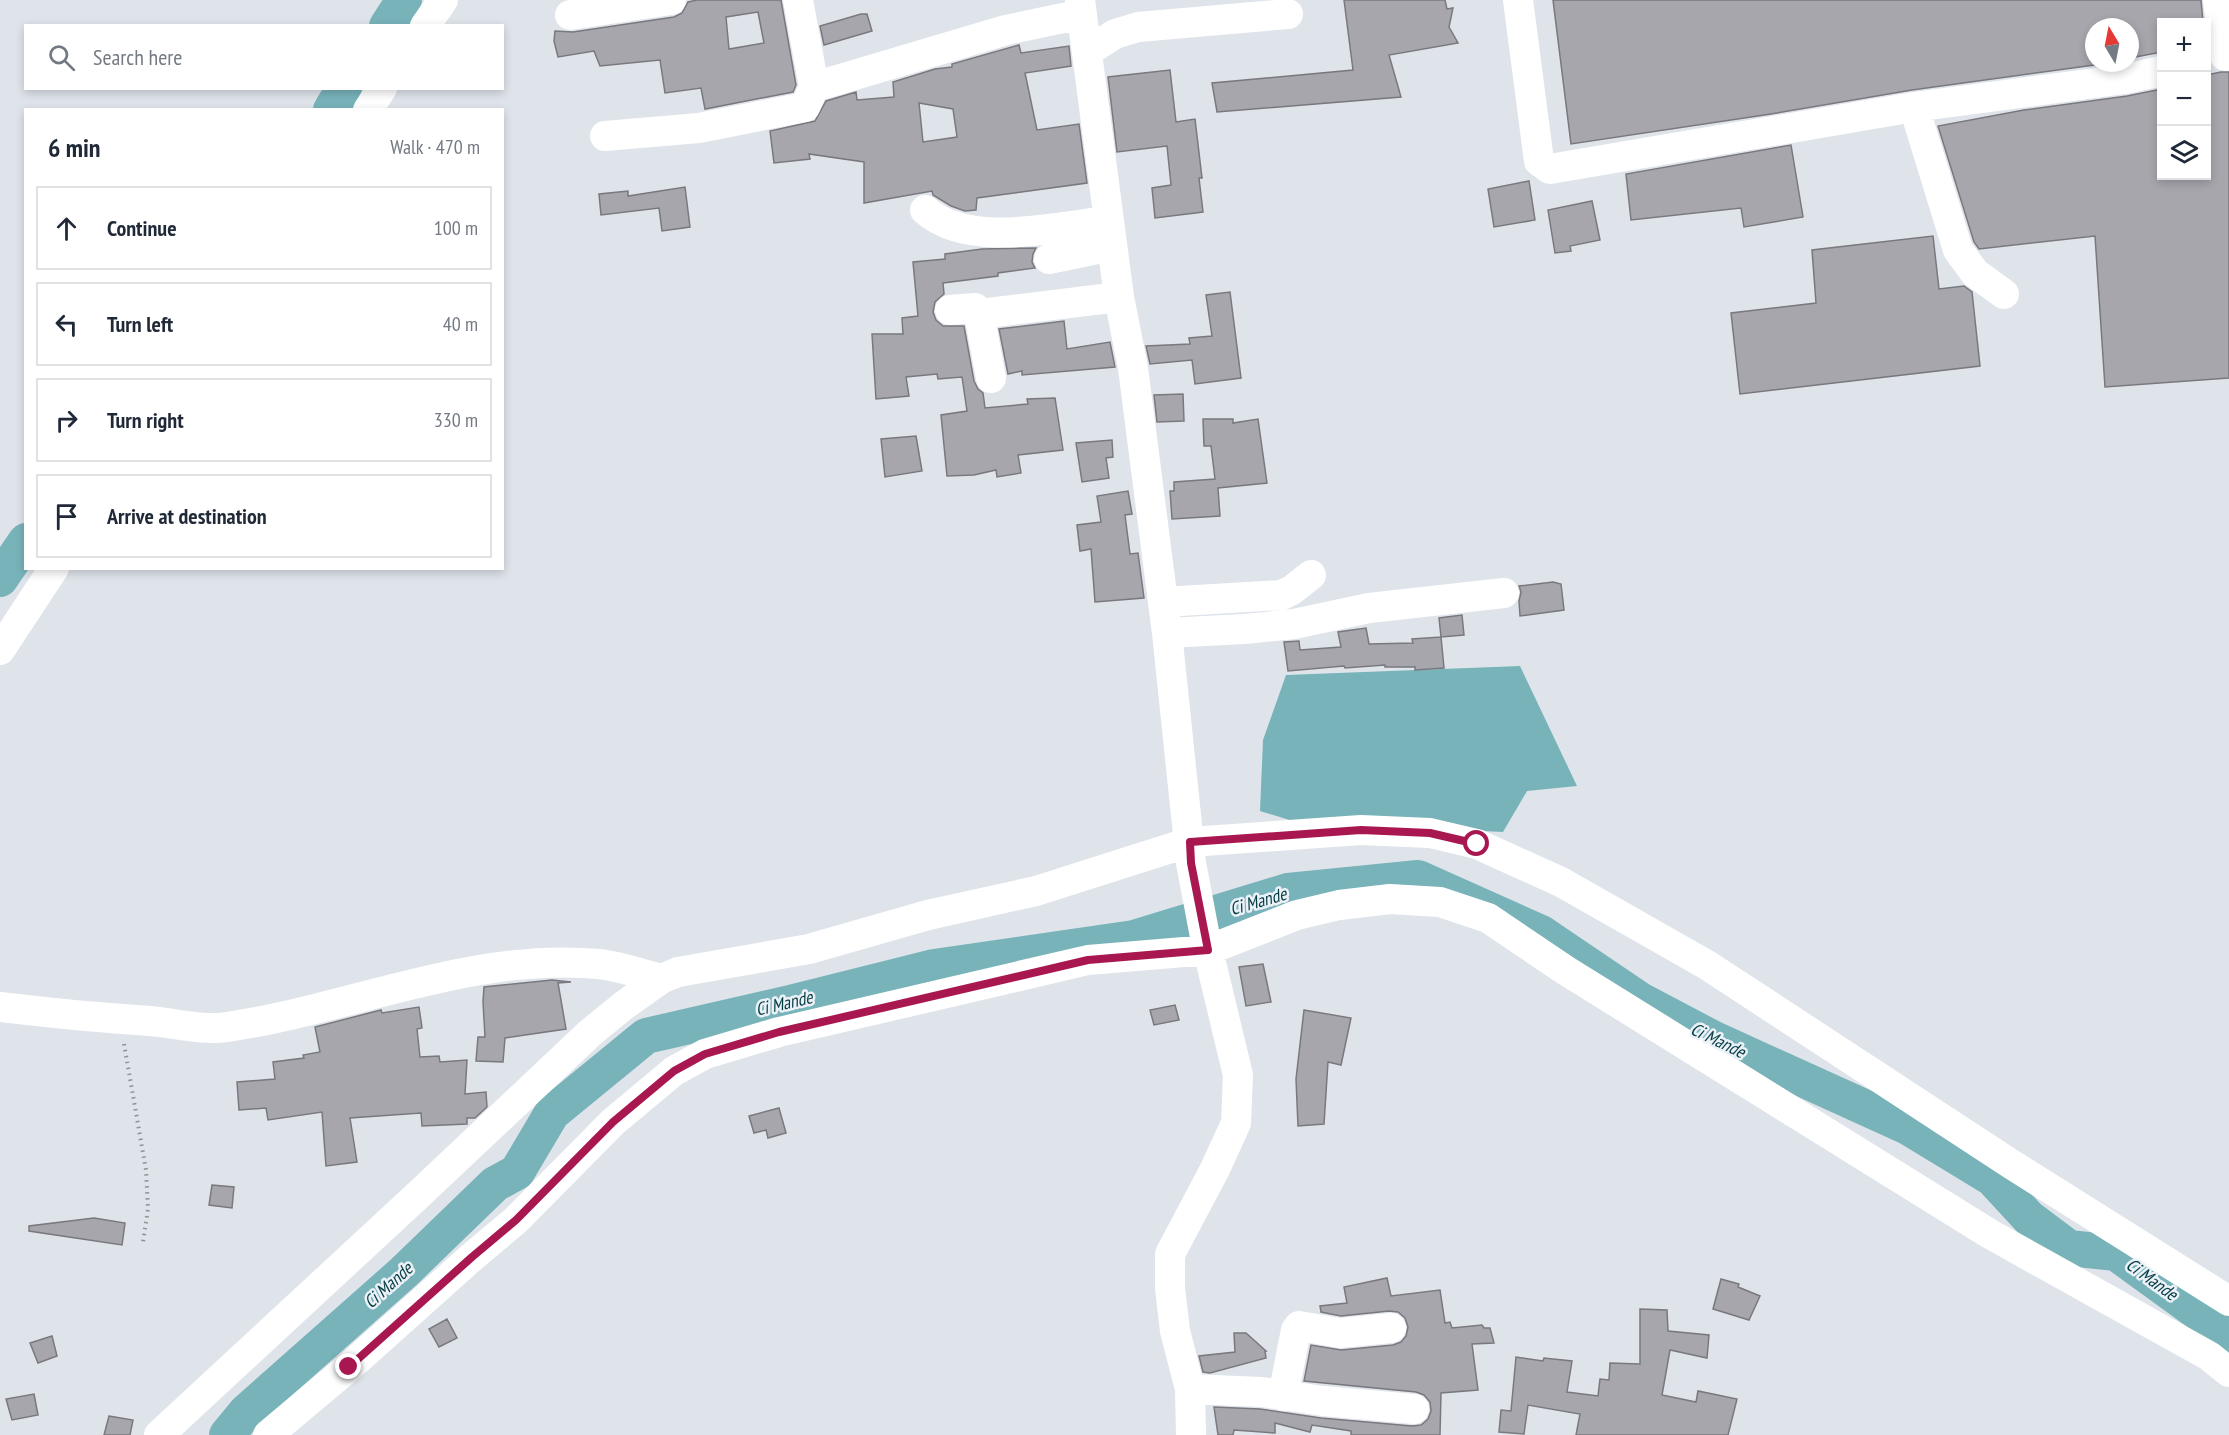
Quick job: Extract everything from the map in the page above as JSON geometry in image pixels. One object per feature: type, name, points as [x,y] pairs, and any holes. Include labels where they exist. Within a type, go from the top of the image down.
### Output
[{"type":"street","points":[[426,24],[443,0]]},
{"type":"street","points":[[570,15],[671,0]]},
{"type":"street","points":[[605,136],[699,128],[803,109],[814,87],[798,0]]},
{"type":"street","points":[[1518,0],[1539,161],[1550,169],[1914,107],[2125,79],[2157,71]]},
{"type":"street","points":[[2218,0],[2220,57]]},
{"type":"street","points":[[814,87],[1081,7],[1119,297],[1133,368],[1167,633],[1190,853],[1207,946],[1235,1061],[1238,1092],[1236,1123],[1215,1169],[1170,1254],[1170,1288],[1175,1331],[1190,1389],[1191,1435]]},
{"type":"street","points":[[1088,52],[1115,34],[1138,27],[1288,14]]},
{"type":"street","points":[[369,108],[381,90]]},
{"type":"street","points":[[1914,107],[1958,250],[1975,273],[2004,294]]},
{"type":"street","points":[[925,210],[937,221],[974,230],[1004,233],[1110,233]]},
{"type":"street","points":[[1049,259],[1110,233]]},
{"type":"street","points":[[991,378],[964,312],[1119,297]]},
{"type":"street","points":[[0,650],[53,570]]},
{"type":"street","points":[[1163,602],[1282,595],[1311,575]]},
{"type":"street","points":[[1167,633],[1294,624],[1369,608],[1504,593]]},
{"type":"street","points":[[159,1435],[590,1033],[623,1005],[661,979],[678,972],[809,949],[928,915],[1190,853],[1361,830],[1430,833],[1477,844],[1561,882],[1707,965],[2011,1164],[2229,1301]]},
{"type":"street","points":[[268,1435],[516,1220],[613,1122],[674,1071],[705,1054],[779,1032],[1088,960],[1207,946],[1297,915],[1339,905],[1390,899],[1440,902],[1488,918],[1565,970],[1980,1227],[2209,1356],[2229,1372]]},
{"type":"street","points":[[0,1007],[202,1028],[224,1028],[312,1010],[470,971],[498,967],[562,963],[600,964],[661,979]]},
{"type":"street","points":[[1283,1395],[1296,1330],[1299,1326],[1340,1333],[1391,1328]]},
{"type":"street","points":[[1190,1389],[1262,1392],[1414,1409]]},
{"type":"path","points":[[120,1020],[146,1170],[148,1209],[143,1242]]},
{"type":"water","points":[[1520,666],[1577,786],[1527,791],[1503,832],[1296,822],[1260,811],[1263,740],[1286,675]]},
{"type":"building","points":[[697,0],[781,0],[796,85],[793,92],[705,109],[701,88],[665,93],[660,60],[600,66],[594,51],[558,57],[554,41],[555,31],[573,32],[674,17],[682,13],[688,2]],"holes":[[[758,12],[764,43],[729,49],[726,17]]]},
{"type":"building","points":[[1344,0],[1445,0],[1447,9],[1453,8],[1449,27],[1458,43],[1389,55],[1401,97],[1217,112],[1212,83],[1353,70]]},
{"type":"building","points":[[1553,0],[2201,0],[2203,18],[2157,18],[2157,53],[2139,56],[2139,18],[2085,18],[2085,66],[1912,90],[1571,144]]},
{"type":"building","points":[[867,14],[872,31],[824,45],[820,26]]},
{"type":"building","points":[[1019,45],[1021,53],[1069,46],[1071,66],[1025,73],[1037,130],[1079,124],[1087,183],[977,198],[976,210],[965,211],[951,206],[933,195],[932,191],[864,203],[864,162],[809,154],[810,159],[774,163],[770,131],[815,121],[826,101],[856,92],[857,100],[894,97],[893,82],[935,69],[952,67],[952,64]],"holes":[[[919,103],[953,109],[957,137],[923,142]]]},
{"type":"building","points":[[1170,70],[1176,122],[1195,119],[1202,178],[1199,178],[1203,212],[1155,218],[1152,188],[1171,185],[1167,146],[1117,152],[1108,77]]},
{"type":"building","points":[[2229,72],[2229,378],[2105,387],[2095,236],[1979,249],[1974,242],[1938,126],[2024,110],[2157,90],[2157,180],[2211,180],[2211,74]]},
{"type":"building","points":[[1791,145],[1803,217],[1744,227],[1741,208],[1631,220],[1626,174]]},
{"type":"building","points":[[1529,181],[1535,220],[1494,227],[1488,189]]},
{"type":"building","points":[[685,187],[690,227],[662,231],[659,208],[601,215],[599,194],[628,191],[628,196]]},
{"type":"building","points":[[1592,201],[1600,240],[1570,246],[1571,251],[1555,253],[1548,210]]},
{"type":"building","points":[[1933,236],[1939,289],[1964,286],[1972,292],[1980,366],[1740,394],[1731,313],[1816,303],[1812,250]]},
{"type":"building","points":[[1036,248],[1032,262],[1035,268],[998,273],[998,276],[943,283],[944,294],[935,302],[933,312],[936,320],[943,326],[964,326],[974,381],[983,393],[985,408],[1028,404],[1027,399],[1055,398],[1063,450],[1018,455],[1021,473],[997,477],[996,470],[974,475],[947,476],[941,415],[967,411],[962,377],[938,379],[937,374],[906,377],[909,396],[876,399],[872,334],[903,334],[902,318],[918,316],[913,262],[945,259],[945,254],[982,249]]},
{"type":"building","points":[[1230,292],[1241,378],[1195,384],[1192,360],[1150,364],[1146,346],[1190,344],[1189,338],[1212,336],[1206,295]]},
{"type":"building","points":[[1064,321],[1067,349],[1110,342],[1115,367],[1022,375],[1022,371],[1008,374],[999,329]]},
{"type":"building","points":[[1183,394],[1184,421],[1157,422],[1154,395]]},
{"type":"building","points":[[1203,419],[1233,419],[1233,423],[1258,419],[1267,483],[1218,488],[1220,516],[1172,519],[1170,491],[1174,491],[1174,482],[1215,479],[1211,446],[1204,446]]},
{"type":"building","points":[[916,436],[922,471],[885,477],[881,439]]},
{"type":"building","points":[[1112,440],[1113,457],[1106,458],[1109,478],[1082,482],[1076,443]]},
{"type":"building","points":[[1128,491],[1132,514],[1125,515],[1130,554],[1138,553],[1144,598],[1095,602],[1091,549],[1080,551],[1077,525],[1101,522],[1097,496]]},
{"type":"building","points":[[1553,582],[1561,584],[1564,610],[1520,616],[1519,586]]},
{"type":"building","points":[[1462,615],[1464,635],[1441,637],[1439,618]]},
{"type":"building","points":[[1366,628],[1369,644],[1413,643],[1412,639],[1441,637],[1444,668],[1415,670],[1415,667],[1385,667],[1385,665],[1288,671],[1284,642],[1299,641],[1300,650],[1341,647],[1338,632]]},
{"type":"building","points":[[1263,964],[1271,1002],[1246,1006],[1239,967]]},
{"type":"building","points":[[552,980],[571,982],[558,983],[566,1029],[505,1038],[503,1062],[476,1061],[478,1037],[485,1037],[484,987]]},
{"type":"building","points":[[1175,1005],[1179,1020],[1154,1025],[1150,1010]]},
{"type":"building","points":[[419,1007],[422,1028],[417,1029],[420,1057],[439,1056],[440,1062],[467,1060],[465,1094],[486,1092],[487,1107],[475,1118],[467,1118],[467,1124],[422,1126],[421,1113],[350,1118],[357,1162],[326,1166],[322,1112],[268,1120],[266,1108],[239,1110],[237,1082],[275,1079],[273,1062],[304,1058],[303,1055],[320,1052],[315,1027],[381,1010],[382,1013]]},
{"type":"building","points":[[1304,1010],[1351,1018],[1341,1065],[1328,1062],[1324,1124],[1298,1126],[1296,1079]]},
{"type":"building","points":[[779,1108],[786,1133],[768,1138],[766,1130],[754,1133],[749,1116]]},
{"type":"building","points":[[212,1185],[234,1187],[232,1208],[209,1205]]},
{"type":"building","points":[[94,1218],[125,1223],[122,1245],[29,1231],[29,1226]]},
{"type":"building","points":[[1387,1278],[1391,1296],[1440,1290],[1445,1323],[1450,1322],[1452,1328],[1482,1325],[1484,1328],[1490,1328],[1494,1343],[1472,1344],[1478,1390],[1441,1393],[1440,1435],[1351,1435],[1351,1431],[1312,1425],[1310,1432],[1275,1423],[1275,1433],[1234,1430],[1233,1435],[1218,1435],[1214,1407],[1260,1409],[1321,1418],[1412,1426],[1421,1425],[1428,1419],[1431,1411],[1430,1402],[1424,1395],[1416,1392],[1304,1381],[1311,1345],[1341,1350],[1393,1345],[1401,1342],[1406,1336],[1408,1327],[1405,1318],[1398,1312],[1341,1316],[1321,1312],[1320,1306],[1347,1303],[1344,1287]]},
{"type":"building","points":[[1721,1279],[1739,1284],[1738,1287],[1760,1296],[1749,1320],[1713,1309]]},
{"type":"building","points":[[1640,1309],[1667,1310],[1668,1331],[1709,1335],[1707,1358],[1670,1350],[1662,1395],[1696,1402],[1698,1391],[1737,1399],[1728,1435],[1576,1435],[1580,1414],[1528,1405],[1524,1434],[1499,1432],[1501,1410],[1511,1411],[1516,1357],[1543,1361],[1544,1358],[1572,1361],[1567,1392],[1598,1396],[1600,1379],[1609,1380],[1610,1363],[1640,1364]]},
{"type":"building","points":[[447,1319],[457,1338],[439,1347],[429,1329]]},
{"type":"building","points":[[1234,1333],[1246,1333],[1266,1351],[1266,1358],[1210,1373],[1203,1372],[1199,1356],[1235,1352]]},
{"type":"building","points":[[52,1336],[57,1356],[38,1363],[30,1343]]},
{"type":"building","points":[[34,1394],[38,1415],[12,1420],[6,1399]]},
{"type":"building","points":[[109,1416],[133,1420],[130,1435],[104,1435]]},
{"type":"waterway","points":[[388,24],[404,0]]},
{"type":"waterway","points":[[332,108],[343,90]]},
{"type":"waterway","points":[[0,579],[24,544]]},
{"type":"waterway","name":"Ci Mande","points":[[227,1435],[246,1412],[404,1272],[495,1184],[517,1172],[552,1113],[646,1036],[934,967],[1134,938],[1288,891],[1418,878],[1541,933],[1640,1000],[1714,1039],[1908,1127],[1992,1178],[2029,1218],[2069,1248],[2116,1253],[2229,1335]]},
{"type":"route","points":[[349,1367],[516,1220],[613,1122],[674,1071],[705,1054],[844,1016],[1088,960],[1208,950],[1191,863],[1190,842],[1361,830],[1430,833],[1477,844]]}]
